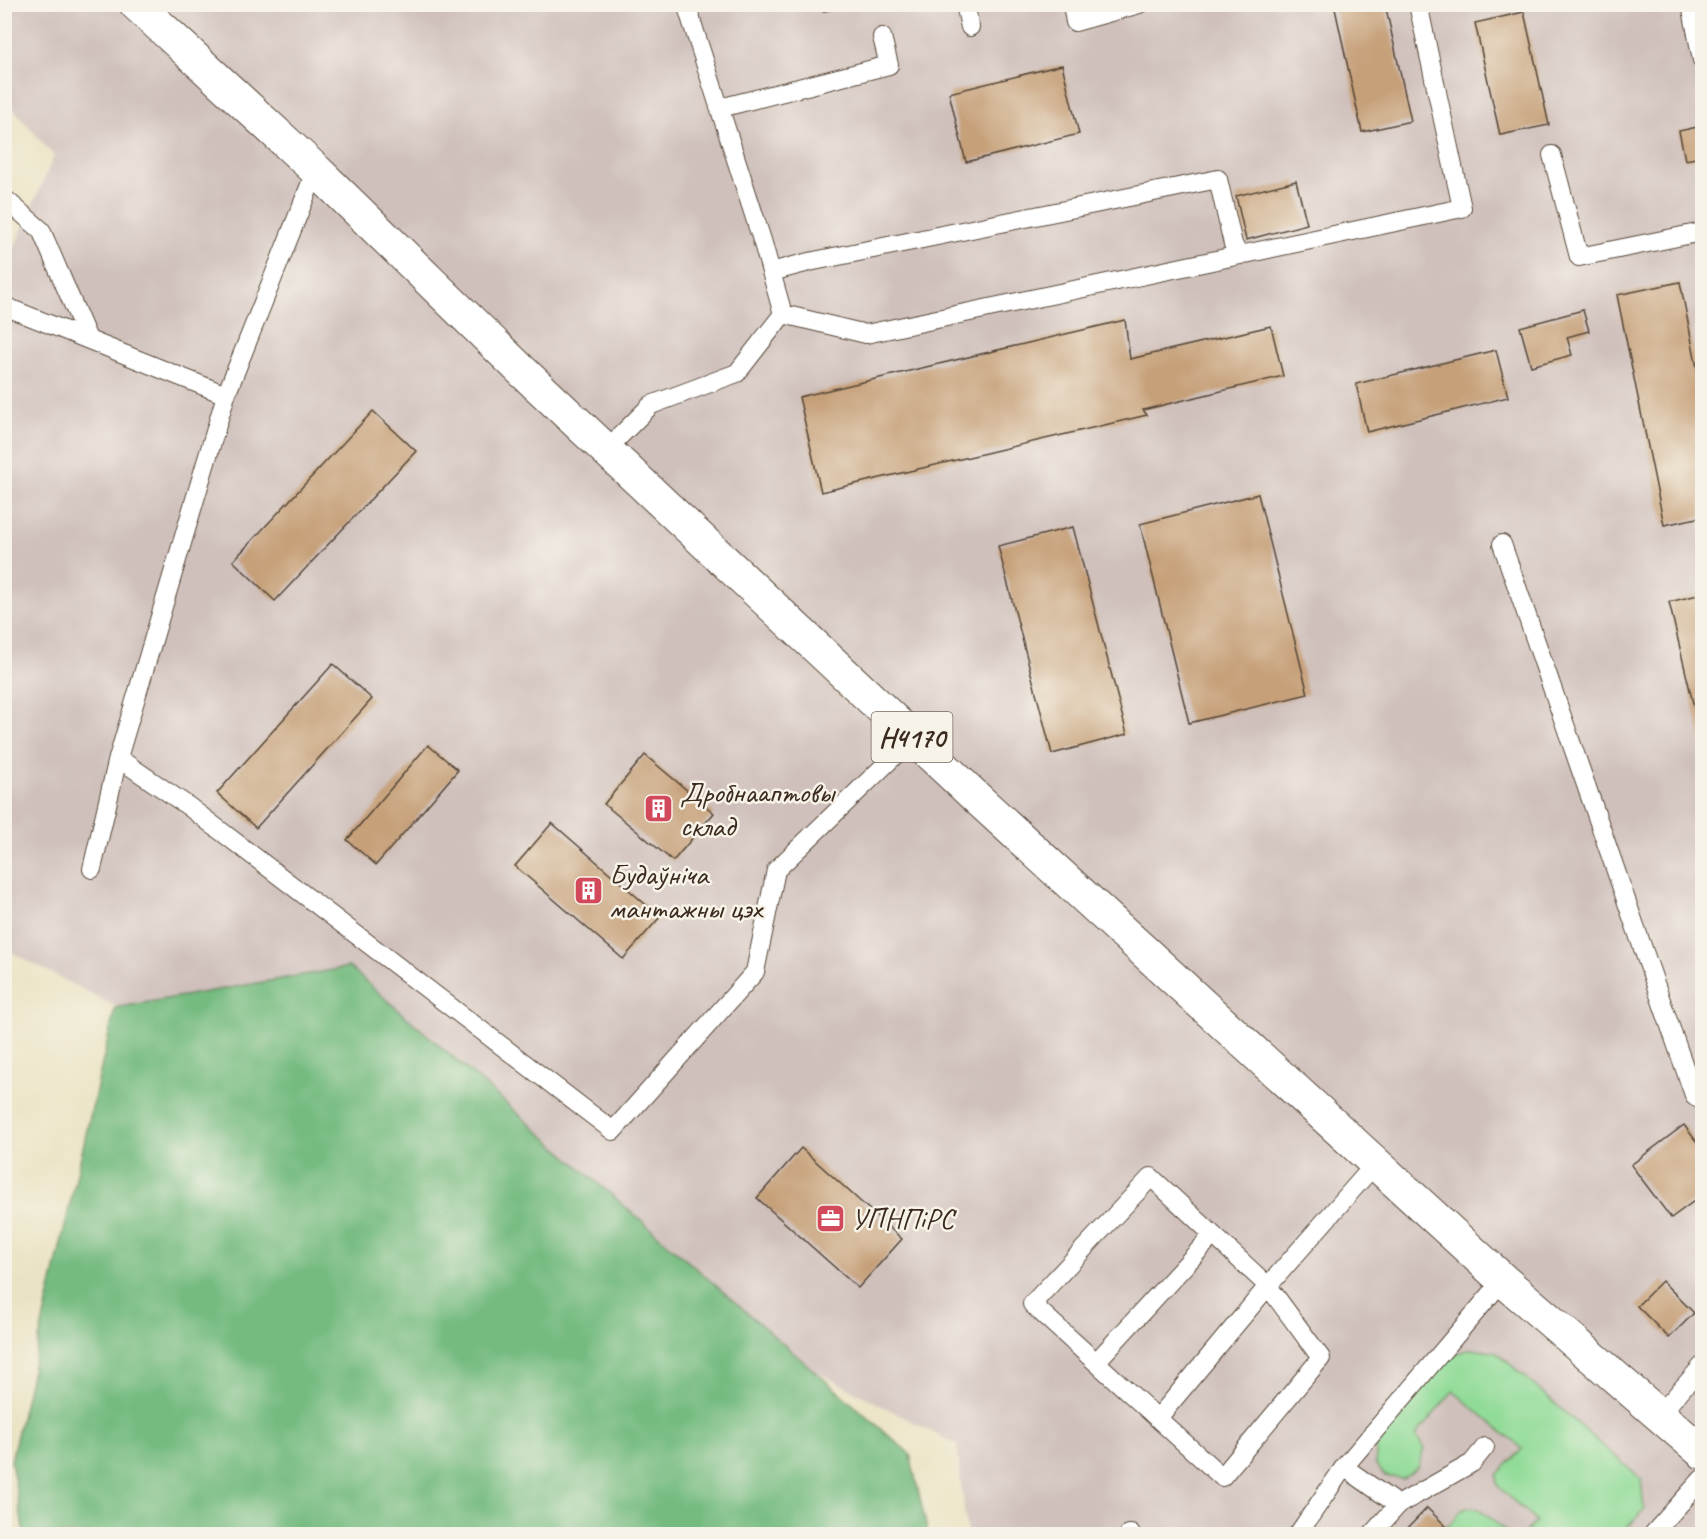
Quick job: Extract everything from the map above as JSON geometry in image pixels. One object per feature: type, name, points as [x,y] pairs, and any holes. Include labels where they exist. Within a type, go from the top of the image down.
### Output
[{"type":"main road","name":"Н4170","points":[[136,4],[316,170],[606,450],[913,738],[1503,1280],[1702,1452]]},
{"type":"lane","points":[[686,4],[783,314]]},
{"type":"lane","points":[[965,4],[970,27]]},
{"type":"lane","points":[[1071,4],[1075,21],[1139,4]]},
{"type":"lane","points":[[783,314],[866,334],[1462,208],[1418,4]]},
{"type":"lane","points":[[1691,4],[1702,60]]},
{"type":"lane","points":[[720,108],[889,65],[882,37]]},
{"type":"lane","points":[[1552,155],[1578,257],[1702,232]]},
{"type":"lane","points":[[92,869],[118,758],[226,395],[316,170]]},
{"type":"lane","points":[[771,272],[809,261],[1218,179],[1233,244],[1239,255]]},
{"type":"lane","points":[[4,198],[41,230],[88,339]]},
{"type":"lane","points":[[4,306],[226,395]]},
{"type":"lane","points":[[606,450],[651,405],[737,373],[783,314]]},
{"type":"lane","points":[[1502,544],[1690,1084],[1694,1095],[1702,1101]]},
{"type":"lane","points":[[118,758],[188,806],[613,1131],[755,972],[776,870],[913,738]]},
{"type":"lane","points":[[1158,1418],[1268,1286],[1375,1164]]},
{"type":"lane","points":[[1151,1177],[1268,1286],[1321,1358],[1222,1477],[1032,1304],[1151,1177]]},
{"type":"lane","points":[[1096,1362],[1213,1235]]},
{"type":"lane","points":[[1298,1534],[1344,1467],[1503,1280]]},
{"type":"lane","points":[[1660,1414],[1702,1366]]},
{"type":"lane","points":[[1372,1534],[1398,1505],[1472,1463],[1485,1447]]},
{"type":"lane","points":[[1344,1467],[1398,1505]]},
{"type":"lane","points":[[1653,1534],[1702,1479]]},
{"type":"shaded area","points":[[4,5],[1702,5],[1702,1534],[967,1534],[957,1445],[5,949],[5,269],[54,156],[5,99]]},
{"type":"green space","points":[[349,967],[910,1454],[928,1534],[24,1534],[11,1461],[115,1008]]},
{"type":"green space","points":[[1469,1349],[1495,1351],[1641,1479],[1644,1509],[1622,1534],[1523,1534],[1536,1522],[1497,1485],[1497,1475],[1522,1449],[1453,1391],[1416,1435],[1424,1449],[1418,1467],[1403,1479],[1385,1476],[1375,1463],[1377,1444],[1447,1357]]},
{"type":"green space","points":[[1470,1507],[1479,1509],[1509,1534],[1456,1534],[1447,1527],[1462,1510]]},
{"type":"building","points":[[822,4],[848,4],[848,6],[823,11]]},
{"type":"building","points":[[1334,4],[1385,4],[1411,121],[1362,132]]},
{"type":"building","points":[[1524,12],[1549,125],[1500,135],[1475,23]]},
{"type":"building","points":[[1062,65],[1079,134],[966,162],[949,93]]},
{"type":"building","points":[[1702,126],[1702,157],[1685,160],[1679,131]]},
{"type":"building","points":[[1296,181],[1307,224],[1246,240],[1236,196]]},
{"type":"building","points":[[1680,282],[1702,393],[1702,517],[1664,525],[1617,295]]},
{"type":"building","points":[[1583,310],[1589,331],[1567,337],[1572,355],[1531,366],[1520,327]]},
{"type":"building","points":[[1125,320],[1130,359],[1271,326],[1283,376],[1143,410],[1147,415],[821,492],[799,397]]},
{"type":"building","points":[[1496,350],[1508,397],[1367,432],[1356,384]]},
{"type":"building","points":[[373,411],[416,451],[275,601],[233,561]]},
{"type":"building","points":[[1258,494],[1308,694],[1189,723],[1140,524]]},
{"type":"building","points":[[1073,527],[1127,734],[1052,754],[998,546]]},
{"type":"building","points":[[1702,594],[1702,741],[1669,602]]},
{"type":"building","points":[[333,664],[372,699],[256,828],[217,793]]},
{"type":"building","points":[[428,745],[458,770],[376,865],[347,840]]},
{"type":"building","name":"Дробнааптовы склад","points":[[645,755],[714,813],[673,861],[604,804]]},
{"type":"building","name":"Будаўніча мантажны цэх","points":[[552,823],[660,917],[623,959],[515,866]]},
{"type":"building","points":[[1684,1125],[1702,1149],[1702,1195],[1671,1218],[1631,1165]]},
{"type":"building","name":"УПНПіРС","points":[[801,1148],[902,1239],[858,1288],[757,1198]]},
{"type":"building","points":[[1662,1281],[1694,1313],[1669,1338],[1637,1306]]},
{"type":"building","points":[[1427,1508],[1447,1527],[1456,1534],[1402,1534]]},
{"type":"place","name":"Дробнааптовы склад","points":[[659,809]]},
{"type":"place","name":"Будаўніча мантажны цэх","points":[[588,891]]},
{"type":"place","name":"УПНПіРС","points":[[830,1218]]}]
